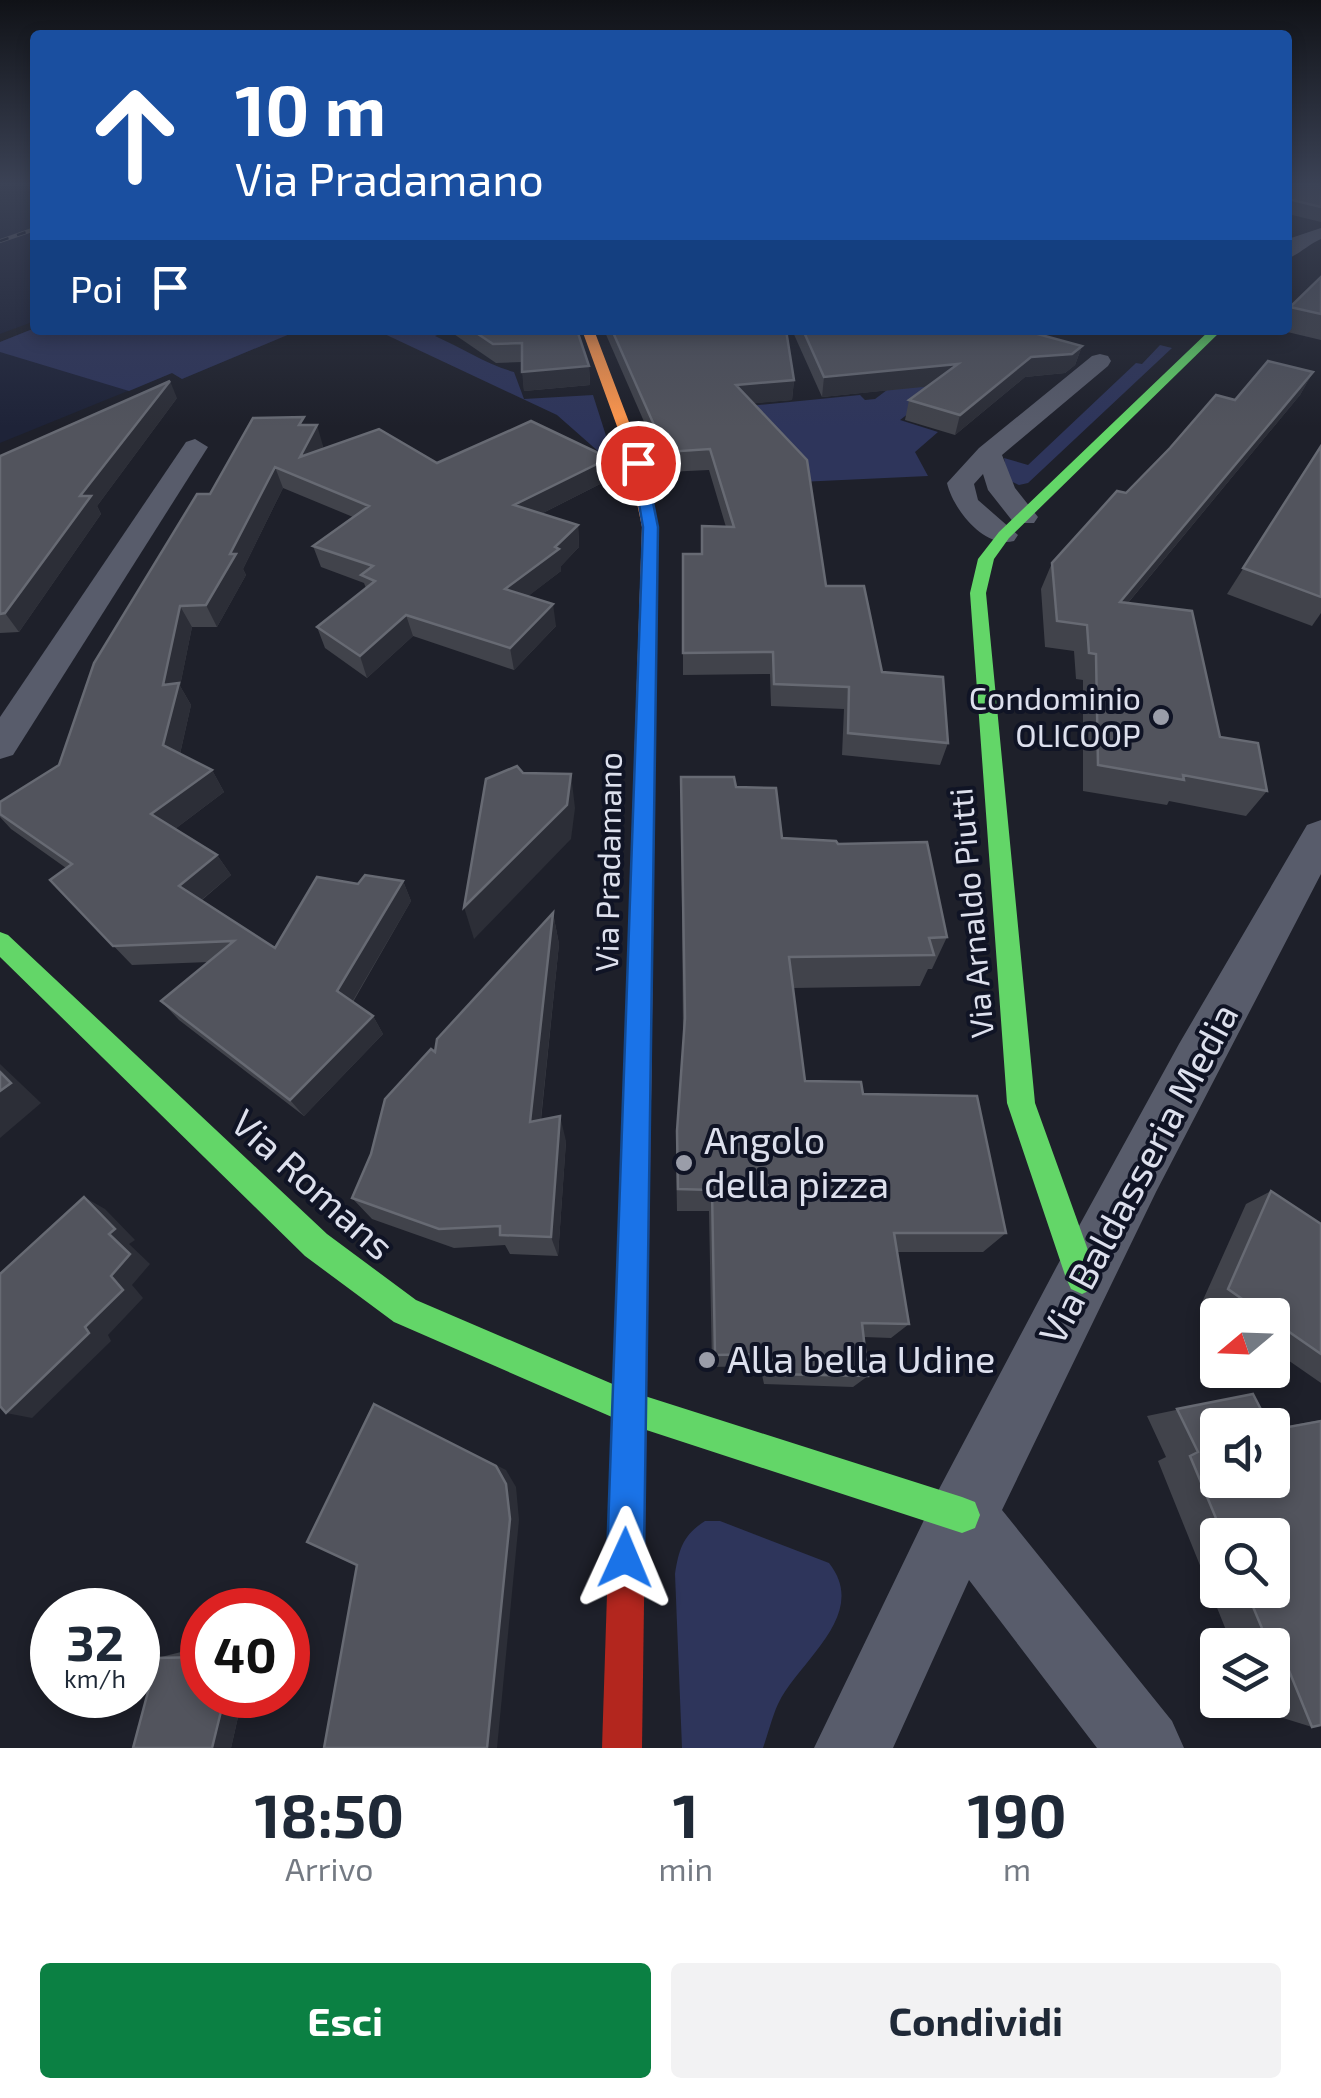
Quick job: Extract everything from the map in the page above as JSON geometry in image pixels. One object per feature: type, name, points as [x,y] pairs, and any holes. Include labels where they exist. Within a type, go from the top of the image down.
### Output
[{"type":"street","name":"Via Pradamano","points":[[590,335],[632,441],[645,485],[650,527],[622,1748]]},
{"type":"street","name":"Via Arnaldo Piutti","points":[[1082,1278],[1021,1103],[978,593],[986,559],[1014,526],[1211,335]]},
{"type":"street","points":[[1014,526],[965,503],[960,482],[988,453],[1100,360],[1065,352]]},
{"type":"street","points":[[0,746],[195,447]]},
{"type":"street","points":[[988,453],[1014,526]]},
{"type":"street","name":"Via Baldasseria Media","points":[[854,1748],[962,1515],[1082,1278],[1321,836]]},
{"type":"street","name":"Via Romans","points":[[0,942],[316,1245],[405,1311],[628,1406],[962,1515]]},
{"type":"street","points":[[962,1515],[1145,1748]]},
{"type":"shaded area","points":[[0,264],[30,264],[30,323],[0,334]]},
{"type":"shaded area","points":[[30,330],[30,335],[287,335],[182,379],[172,373],[0,443],[0,342]]},
{"type":"shaded area","points":[[30,330],[30,335],[287,335],[182,379],[172,373],[129,391],[0,352],[0,342]]},
{"type":"shaded area","points":[[387,335],[437,335],[514,372],[524,399],[593,395],[616,467],[557,415]]},
{"type":"shaded area","points":[[961,335],[1000,343],[900,420],[938,432],[915,452],[928,476],[756,484],[738,407],[860,395],[865,400],[875,399]]},
{"type":"shaded area","points":[[1160,345],[1172,348],[1028,483],[1019,485],[1008,480],[1004,458],[1028,465]]},
{"type":"shaded area","points":[[705,1521],[720,1521],[829,1563],[839,1582],[841,1601],[836,1619],[778,1704],[763,1748],[682,1748],[675,1574],[683,1543]]},
{"type":"building","points":[[1321,277],[1321,314],[1292,305]]},
{"type":"building","points":[[480,335],[579,335],[589,366],[522,372],[522,343],[493,344]]},
{"type":"building","points":[[614,335],[787,335],[794,380],[736,385],[807,460],[826,586],[864,586],[882,672],[943,677],[948,743],[848,733],[849,687],[774,684],[773,652],[683,653],[683,554],[702,554],[702,526],[734,527],[710,449],[666,452]]},
{"type":"building","points":[[805,335],[1041,335],[1082,346],[1072,354],[1031,357],[960,415],[909,400],[958,364],[824,377]]},
{"type":"building","points":[[1268,361],[1313,372],[1120,602],[1192,611],[1220,737],[1258,743],[1267,791],[1183,775],[1184,780],[1098,765],[1096,654],[1089,653],[1087,625],[1057,621],[1052,563],[1117,491],[1126,493],[1170,448],[1216,395],[1235,400]]},
{"type":"building","points":[[170,381],[80,496],[91,496],[5,613],[0,614],[0,456]]},
{"type":"building","points":[[304,417],[299,425],[317,425],[300,457],[379,429],[437,463],[531,421],[609,458],[514,505],[578,525],[555,547],[559,549],[505,589],[553,604],[510,648],[406,615],[360,656],[317,627],[375,581],[361,575],[373,566],[313,546],[369,506],[275,467],[230,554],[236,554],[206,605],[180,606],[163,685],[179,683],[163,745],[212,770],[151,814],[217,855],[179,886],[275,948],[317,877],[358,884],[365,875],[403,881],[337,991],[373,1016],[290,1100],[161,1001],[234,941],[113,946],[50,880],[72,864],[0,814],[0,802],[59,765],[94,663],[197,494],[210,494],[253,418]]},
{"type":"building","points":[[1321,446],[1321,597],[1243,568]]},
{"type":"building","points":[[517,766],[523,773],[571,774],[567,805],[464,907],[486,779]]},
{"type":"building","points":[[681,777],[734,777],[736,787],[776,788],[782,838],[838,844],[927,842],[947,937],[929,938],[934,955],[789,957],[805,1081],[861,1082],[863,1094],[977,1096],[1006,1233],[894,1233],[909,1324],[862,1323],[868,1376],[772,1374],[768,1354],[715,1355],[712,1190],[678,1189],[677,1131],[685,1018]]},
{"type":"building","points":[[553,913],[530,1122],[560,1116],[551,1237],[500,1235],[500,1226],[439,1229],[352,1198],[371,1154],[385,1099],[431,1049],[435,1052],[437,1039]]},
{"type":"building","points":[[0,1072],[11,1083],[0,1091]]},
{"type":"building","points":[[1271,1191],[1321,1224],[1321,1354],[1290,1332],[1290,1298],[1241,1298],[1228,1289]]},
{"type":"building","points":[[84,1197],[115,1229],[109,1234],[130,1254],[111,1276],[123,1290],[85,1327],[89,1333],[6,1413],[0,1406],[0,1274]]},
{"type":"building","points":[[1253,1394],[1260,1408],[1200,1408],[1200,1480],[1190,1456],[1198,1452],[1177,1409]]},
{"type":"building","points":[[374,1404],[496,1466],[506,1484],[510,1519],[487,1748],[324,1748],[357,1565],[307,1542]]},
{"type":"building","points":[[1321,1421],[1321,1725],[1312,1727],[1290,1673],[1290,1628],[1262,1628],[1254,1608],[1290,1608],[1290,1518],[1216,1518],[1208,1498],[1290,1498],[1290,1427]]},
{"type":"building","points":[[180,1657],[180,1718],[219,1718],[212,1748],[133,1748],[141,1718],[160,1718],[160,1658]]},
{"type":"traffic: fast","points":[[1082,1278],[1021,1103],[978,593],[986,559],[1004,535],[1211,335]]},
{"type":"traffic: fast","points":[[0,942],[316,1245],[405,1311],[628,1407],[962,1515]]},
{"type":"traffic: slow","points":[[590,335],[633,451],[650,527],[637,1102]]},
{"type":"traffic: jam","points":[[622,1748],[637,1102]]},
{"type":"place","name":"Condominio OLICOOP","points":[[1161,717]]},
{"type":"place","name":"Angolo della pizza","points":[[684,1163]]},
{"type":"place","name":"Alla bella Udine","points":[[707,1360]]},
{"type":"route","points":[[625,1558],[650,527],[638,463]]}]
